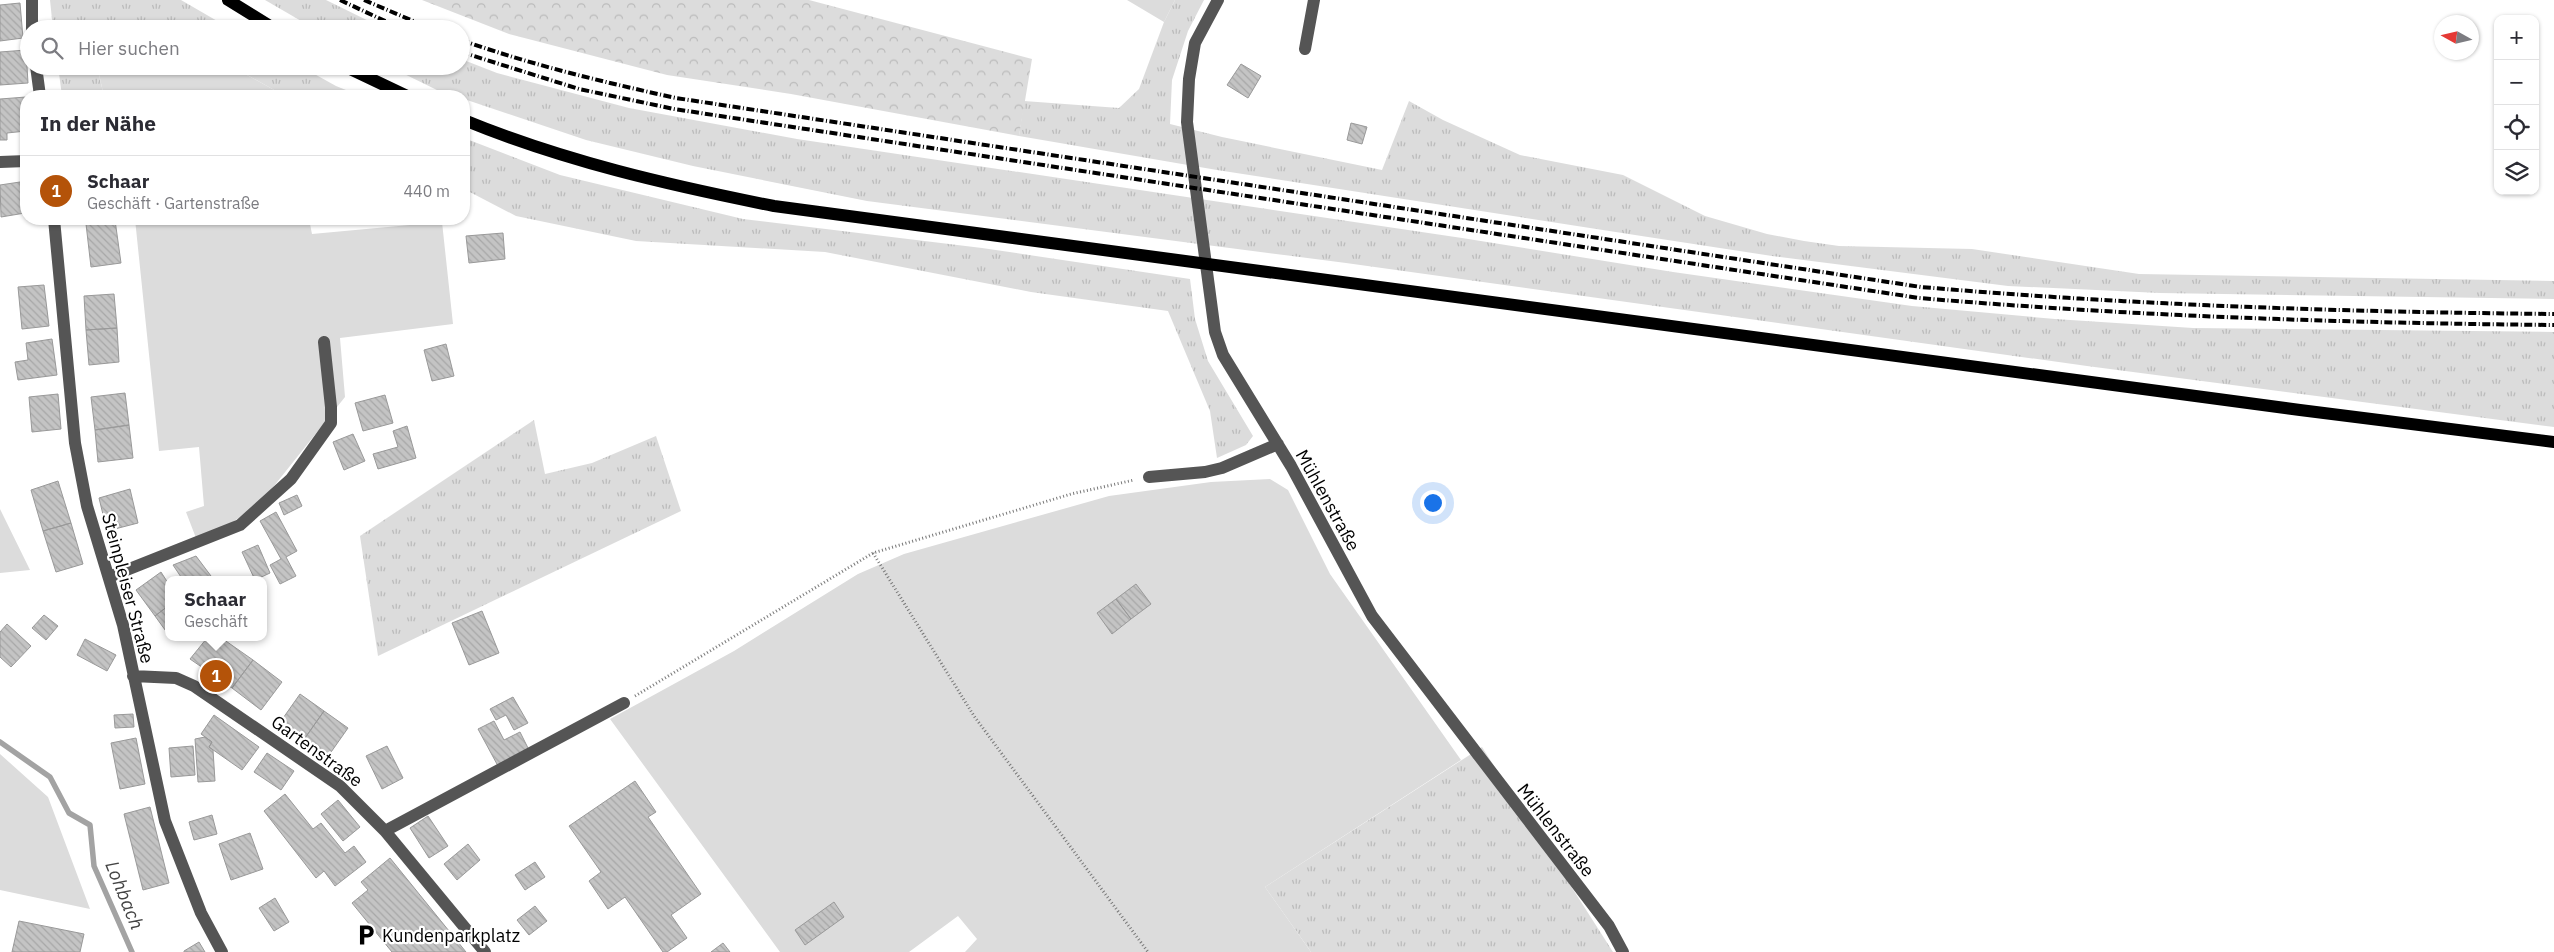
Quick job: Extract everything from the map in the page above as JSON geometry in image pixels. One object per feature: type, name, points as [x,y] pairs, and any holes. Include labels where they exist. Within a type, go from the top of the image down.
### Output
[{"type":"main road","points":[[228,0],[260,20]]},
{"type":"main road","points":[[363,75],[394,90]]},
{"type":"main road","points":[[470,122],[579,161],[678,187],[774,206],[2300,410],[2554,442]]},
{"type":"street","points":[[32,0],[32,20]]},
{"type":"street","name":"Mühlenstraße","points":[[1218,0],[1195,44],[1189,79],[1187,122],[1215,332],[1223,355],[1278,444],[1372,616],[1609,926],[1623,952]]},
{"type":"street","points":[[1305,49],[1314,0]]},
{"type":"street","points":[[37,75],[39,90]]},
{"type":"street","points":[[0,162],[20,161]]},
{"type":"street","name":"Steinpleiser Straße","points":[[55,225],[75,443],[87,506],[123,625],[165,821],[201,913],[222,952]]},
{"type":"street","points":[[108,577],[240,525],[291,479],[331,423],[324,342]]},
{"type":"street","points":[[1149,477],[1205,472],[1222,468],[1278,444]]},
{"type":"street","name":"Gartenstraße","points":[[133,676],[176,678],[194,686],[340,786],[385,831],[485,952]]},
{"type":"street","points":[[385,831],[624,702]]},
{"type":"path","points":[[624,702],[873,553],[1072,494],[1149,477]]},
{"type":"path","points":[[873,553],[974,716],[1148,952]]},
{"type":"green space","points":[[50,0],[181,0],[215,20],[52,20]]},
{"type":"green space","points":[[265,0],[326,0],[367,20],[299,20]]},
{"type":"green space","points":[[422,0],[809,0],[1032,59],[1019,136],[791,94],[667,75],[509,34]]},
{"type":"green space","points":[[1127,0],[1175,0],[1164,22]]},
{"type":"green space","points":[[1175,0],[1204,0],[1188,31],[1172,80],[1170,124],[1222,137],[1382,170],[1409,101],[1443,120],[1520,155],[1623,175],[1705,216],[1767,234],[1804,241],[1839,246],[1972,249],[2139,274],[2554,281],[2554,299],[2160,293],[2008,286],[1772,256],[1217,170],[1019,136],[1024,101],[1119,108],[1139,89],[1164,22]]},
{"type":"green space","points":[[470,62],[497,73],[629,108],[797,139],[1462,238],[1673,272],[1912,306],[2055,319],[2193,328],[2554,332],[2554,427],[2087,366],[1346,263],[867,201],[693,166],[586,140],[470,101],[470,90],[437,90],[406,75],[470,75]]},
{"type":"green space","points":[[59,75],[99,75],[103,90],[61,90]]},
{"type":"green space","points":[[99,75],[247,75],[274,90],[103,90]]},
{"type":"green space","points":[[247,75],[316,75],[346,90],[274,90]]},
{"type":"green space","points":[[470,140],[560,175],[743,219],[982,248],[1190,279],[1195,319],[1208,361],[1253,436],[1246,445],[1217,458],[1210,411],[1168,311],[1031,292],[825,252],[636,241],[516,216],[470,192]]},
{"type":"green space","points":[[136,225],[310,225],[312,234],[410,225],[442,225],[453,324],[340,338],[345,397],[262,501],[226,527],[196,538],[186,512],[204,506],[199,447],[159,451]]},
{"type":"green space","points":[[534,420],[545,474],[592,463],[656,436],[681,511],[378,656],[360,536]]},
{"type":"green space","points":[[1270,479],[1288,490],[1330,574],[1461,760],[1265,887],[1311,952],[965,952],[977,939],[958,916],[909,952],[780,952],[610,719],[734,651],[858,574],[904,554],[1109,496],[1211,482]]},
{"type":"green space","points":[[0,509],[30,570],[0,573]]},
{"type":"green space","points":[[1482,747],[1613,952],[1311,952],[1265,887]]},
{"type":"green space","points":[[0,754],[48,797],[90,909],[0,890]]},
{"type":"building","points":[[20,3],[20,38],[0,41],[0,5]]},
{"type":"building","points":[[20,50],[20,75],[28,75],[28,83],[0,85],[0,52]]},
{"type":"building","points":[[1241,64],[1261,76],[1248,98],[1227,85]]},
{"type":"building","points":[[20,97],[20,132],[7,133],[7,140],[0,140],[0,99]]},
{"type":"building","points":[[1351,123],[1367,127],[1362,144],[1347,140]]},
{"type":"building","points":[[20,182],[20,214],[1,217],[0,185]]},
{"type":"building","points":[[86,225],[116,225],[121,263],[91,267]]},
{"type":"building","points":[[503,233],[505,259],[469,263],[466,236]]},
{"type":"building","points":[[44,285],[49,326],[22,329],[18,287]]},
{"type":"building","points":[[114,294],[117,328],[86,330],[84,296]]},
{"type":"building","points":[[117,328],[119,362],[89,365],[86,330]]},
{"type":"building","points":[[52,339],[57,375],[18,380],[15,362],[28,360],[26,343]]},
{"type":"building","points":[[446,344],[454,376],[432,381],[424,350]]},
{"type":"building","points":[[125,393],[129,425],[95,430],[91,397]]},
{"type":"building","points":[[58,394],[61,429],[32,432],[29,397]]},
{"type":"building","points":[[385,395],[393,423],[363,431],[355,403]]},
{"type":"building","points":[[129,425],[133,458],[98,462],[95,430]]},
{"type":"building","points":[[407,426],[416,458],[378,469],[373,454],[398,447],[393,431]]},
{"type":"building","points":[[353,434],[365,461],[344,470],[333,442]]},
{"type":"building","points":[[58,481],[71,523],[43,531],[31,490]]},
{"type":"building","points":[[130,489],[138,523],[107,531],[99,498]]},
{"type":"building","points":[[297,495],[302,506],[284,515],[279,503]]},
{"type":"building","points":[[276,512],[297,551],[286,557],[296,576],[280,584],[270,565],[281,559],[260,521]]},
{"type":"building","points":[[71,523],[83,564],[56,572],[43,531]]},
{"type":"building","points":[[258,545],[270,573],[264,576],[253,576],[242,552]]},
{"type":"building","points":[[196,556],[211,576],[180,576],[173,565]]},
{"type":"building","points":[[161,572],[165,578],[165,608],[155,616],[136,590]]},
{"type":"building","points":[[1136,584],[1151,604],[1131,619],[1116,599]]},
{"type":"building","points":[[1116,599],[1131,619],[1112,634],[1097,613]]},
{"type":"building","points":[[165,608],[165,630],[155,616]]},
{"type":"building","points":[[482,611],[499,653],[469,665],[452,623]]},
{"type":"building","points":[[44,615],[58,626],[46,640],[32,628]]},
{"type":"building","points":[[7,624],[31,646],[11,667],[0,657],[0,632]]},
{"type":"building","points":[[85,639],[116,655],[107,671],[77,655]]},
{"type":"building","points":[[205,641],[226,641],[253,660],[232,688],[190,659]]},
{"type":"building","points":[[253,660],[282,682],[261,710],[232,688]]},
{"type":"building","points":[[300,694],[324,711],[305,738],[281,721]]},
{"type":"building","points":[[513,697],[528,723],[514,730],[506,715],[496,720],[490,709]]},
{"type":"building","points":[[324,711],[348,728],[329,755],[305,738]]},
{"type":"building","points":[[133,714],[134,727],[115,728],[114,715]]},
{"type":"building","points":[[214,715],[259,747],[242,770],[209,747],[212,742],[201,734]]},
{"type":"building","points":[[494,721],[504,740],[520,732],[529,750],[498,766],[478,729]]},
{"type":"building","points":[[205,737],[212,742],[209,747],[213,750],[215,781],[198,782],[195,739]]},
{"type":"building","points":[[136,738],[145,784],[120,789],[111,743]]},
{"type":"building","points":[[193,746],[195,775],[171,777],[169,748]]},
{"type":"building","points":[[387,746],[403,778],[382,789],[366,756]]},
{"type":"building","points":[[267,753],[294,771],[281,790],[254,772]]},
{"type":"building","points":[[635,781],[656,812],[648,817],[701,894],[671,915],[687,938],[667,952],[663,952],[625,897],[608,909],[589,881],[601,872],[569,826]]},
{"type":"building","points":[[285,794],[313,829],[321,823],[345,853],[354,846],[366,862],[335,886],[324,871],[316,878],[264,811]]},
{"type":"building","points":[[338,800],[360,827],[343,841],[321,814]]},
{"type":"building","points":[[150,807],[169,883],[143,890],[124,814]]},
{"type":"building","points":[[212,815],[217,834],[194,840],[189,822]]},
{"type":"building","points":[[428,816],[448,846],[429,858],[410,828]]},
{"type":"building","points":[[250,833],[263,869],[231,880],[219,844]]},
{"type":"building","points":[[468,844],[480,860],[457,880],[444,864]]},
{"type":"building","points":[[390,858],[466,952],[392,952],[352,903],[368,890],[361,882]]},
{"type":"building","points":[[535,862],[545,877],[525,890],[515,875]]},
{"type":"building","points":[[275,898],[289,922],[274,931],[259,908]]},
{"type":"building","points":[[834,902],[844,917],[805,945],[795,930]]},
{"type":"building","points":[[535,906],[547,921],[529,935],[517,920]]},
{"type":"building","points":[[19,921],[84,934],[80,952],[12,952]]},
{"type":"building","points":[[199,942],[205,952],[184,952],[184,951]]},
{"type":"building","points":[[723,943],[730,952],[711,952]]},
{"type":"waterway","name":"Lohbach","points":[[0,742],[50,777],[69,813],[90,825],[94,866],[132,952]]},
{"type":"railway","points":[[340,0],[383,20]]},
{"type":"railway","points":[[364,0],[411,20]]},
{"type":"railway","points":[[470,43],[568,72],[676,98],[1921,287],[2158,303],[2554,314]]},
{"type":"railway","points":[[470,55],[579,89],[674,109],[1919,298],[2078,310],[2236,318],[2554,325]]},
{"type":"place","name":"Schaar","points":[[216,676]]},
{"type":"place","name":"Kundenparkplatz","points":[[366,935]]}]
